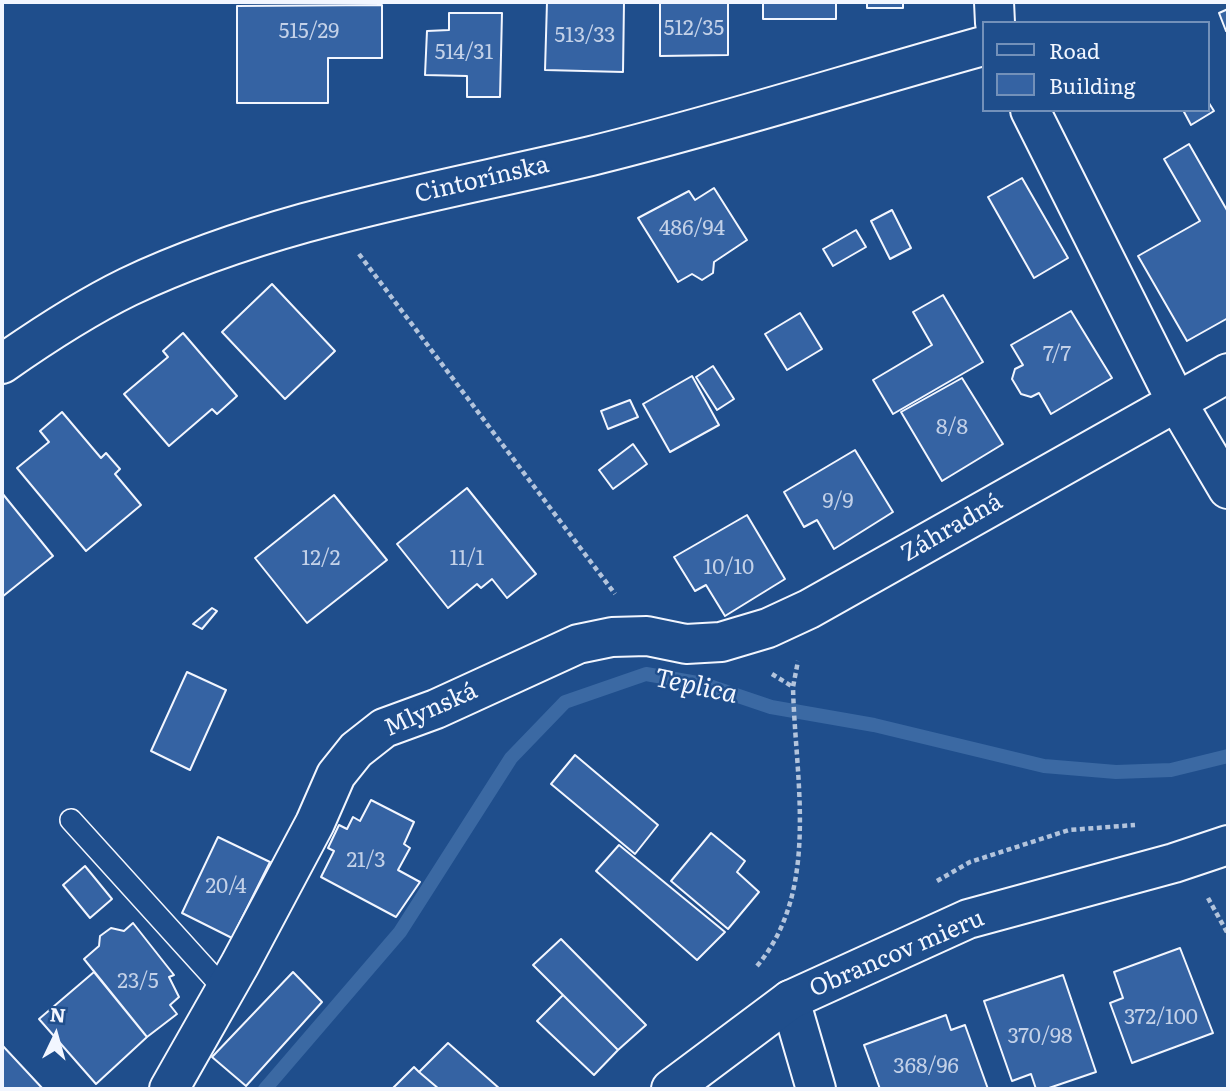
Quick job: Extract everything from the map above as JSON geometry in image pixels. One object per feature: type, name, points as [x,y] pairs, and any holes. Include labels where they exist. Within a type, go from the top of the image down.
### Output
[{"type":"street","points":[[994,2],[995,21]]},
{"type":"street","name":"Cintorínska","points":[[2,364],[57,326],[128,287],[205,255],[330,215],[594,155],[982,46]]},
{"type":"street","points":[[1031,112],[1176,401],[1228,489]]},
{"type":"street","name":"Záhradná","points":[[722,642],[768,628],[809,609],[1228,373]]},
{"type":"street","name":"Mlynská","points":[[169,1089],[315,822],[336,775],[356,750],[384,728],[436,709],[555,652],[612,637],[647,636],[686,644],[722,642]]},
{"type":"street","name":"Obrancov mieru","points":[[671,1089],[790,1000],[968,919],[1174,863],[1228,845]]},
{"type":"street","points":[[790,1000],[816,1089]]},
{"type":"lane","points":[[71,820],[225,990]]},
{"type":"path","points":[[330,215],[647,636]]},
{"type":"path","points":[[748,1031],[740,997],[750,975],[770,951],[791,906],[800,844],[793,687]]},
{"type":"building","points":[[547,2],[624,2],[623,72],[545,70]]},
{"type":"building","points":[[660,2],[728,2],[728,55],[660,56]]},
{"type":"building","points":[[763,2],[836,2],[836,19],[763,19]]},
{"type":"building","points":[[867,2],[903,2],[903,8],[867,8]]},
{"type":"building","points":[[382,5],[382,58],[328,58],[328,103],[237,103],[237,6]]},
{"type":"building","points":[[1228,9],[1228,30],[1226,31],[1219,13]]},
{"type":"building","points":[[449,13],[502,13],[500,97],[467,97],[467,76],[425,75],[427,31],[449,30]]},
{"type":"building","points":[[1209,103],[1214,111],[1191,125],[1184,112],[1209,112]]},
{"type":"building","points":[[1189,144],[1228,212],[1228,318],[1187,341],[1138,256],[1200,221],[1164,159]]},
{"type":"building","points":[[1022,178],[1068,258],[1034,278],[988,197]]},
{"type":"building","points":[[714,188],[747,240],[714,262],[713,273],[702,280],[692,274],[678,282],[638,218],[689,191],[695,200]]},
{"type":"building","points":[[892,210],[911,248],[890,259],[871,221]]},
{"type":"building","points":[[856,230],[866,247],[833,266],[823,249]]},
{"type":"building","points":[[272,284],[335,351],[285,399],[222,332]]},
{"type":"building","points":[[943,295],[983,362],[893,414],[873,380],[932,345],[913,312]]},
{"type":"building","points":[[1071,311],[1112,378],[1051,414],[1039,393],[1031,397],[1021,394],[1012,379],[1015,369],[1023,365],[1011,345]]},
{"type":"building","points":[[800,313],[822,349],[787,370],[765,334]]},
{"type":"building","points":[[183,333],[237,396],[217,414],[212,409],[169,446],[124,394],[168,357],[163,351]]},
{"type":"building","points":[[713,366],[734,399],[717,410],[696,377]]},
{"type":"building","points":[[692,376],[719,425],[670,452],[643,404]]},
{"type":"building","points":[[962,378],[1003,444],[942,481],[901,412]]},
{"type":"building","points":[[630,400],[638,417],[608,429],[601,411]]},
{"type":"building","points":[[62,412],[101,458],[106,453],[120,469],[115,474],[141,505],[86,551],[17,468],[49,442],[40,431]]},
{"type":"building","points":[[633,444],[647,464],[613,489],[599,470]]},
{"type":"building","points":[[855,450],[893,512],[834,549],[817,520],[804,527],[784,492]]},
{"type":"building","points":[[467,488],[536,574],[507,598],[492,579],[481,588],[477,584],[448,608],[397,544]]},
{"type":"building","points":[[2,493],[53,556],[2,597]]},
{"type":"building","points":[[334,495],[387,560],[307,623],[255,558]]},
{"type":"building","points":[[747,515],[785,579],[725,616],[706,585],[695,591],[674,557]]},
{"type":"building","points":[[212,608],[217,611],[202,629],[193,624]]},
{"type":"building","points":[[187,672],[226,690],[190,770],[151,751]]},
{"type":"building","points":[[575,755],[658,825],[635,854],[551,784]]},
{"type":"building","points":[[371,800],[414,822],[404,844],[410,848],[398,870],[420,882],[396,917],[321,877],[334,851],[328,848],[339,825],[347,829],[353,817],[360,821]]},
{"type":"building","points":[[711,833],[745,861],[737,872],[759,892],[728,929],[671,881]]},
{"type":"building","points":[[218,837],[270,862],[232,938],[182,913]]},
{"type":"building","points":[[619,845],[725,932],[697,960],[596,871]]},
{"type":"building","points":[[85,866],[112,899],[90,918],[63,885]]},
{"type":"building","points":[[133,923],[174,975],[169,977],[179,997],[170,1005],[177,1014],[147,1037],[84,959],[99,946],[100,936],[111,928],[124,931]]},
{"type":"building","points":[[561,939],[646,1025],[618,1050],[533,965]]},
{"type":"building","points":[[1180,948],[1213,1033],[1132,1063],[1110,1003],[1123,998],[1114,972]]},
{"type":"building","points":[[94,972],[147,1037],[96,1084],[39,1019]]},
{"type":"building","points":[[293,972],[322,1002],[246,1086],[212,1057]]},
{"type":"building","points":[[1063,975],[1096,1072],[1046,1089],[1036,1089],[1031,1074],[1012,1081],[984,1001]]},
{"type":"building","points":[[563,995],[618,1050],[594,1075],[537,1021]]},
{"type":"building","points":[[946,1015],[951,1030],[965,1025],[988,1089],[880,1089],[864,1045]]},
{"type":"building","points":[[448,1043],[500,1089],[439,1089],[419,1072]]},
{"type":"building","points":[[2,1045],[43,1089],[2,1089]]},
{"type":"building","points":[[414,1067],[419,1072],[439,1089],[392,1089]]},
{"type":"waterway","name":"Teplica","points":[[265,1089],[400,932],[511,758],[565,702],[646,674],[703,684],[771,707],[874,725],[1044,766],[1116,772],[1171,770],[1228,756]]}]
